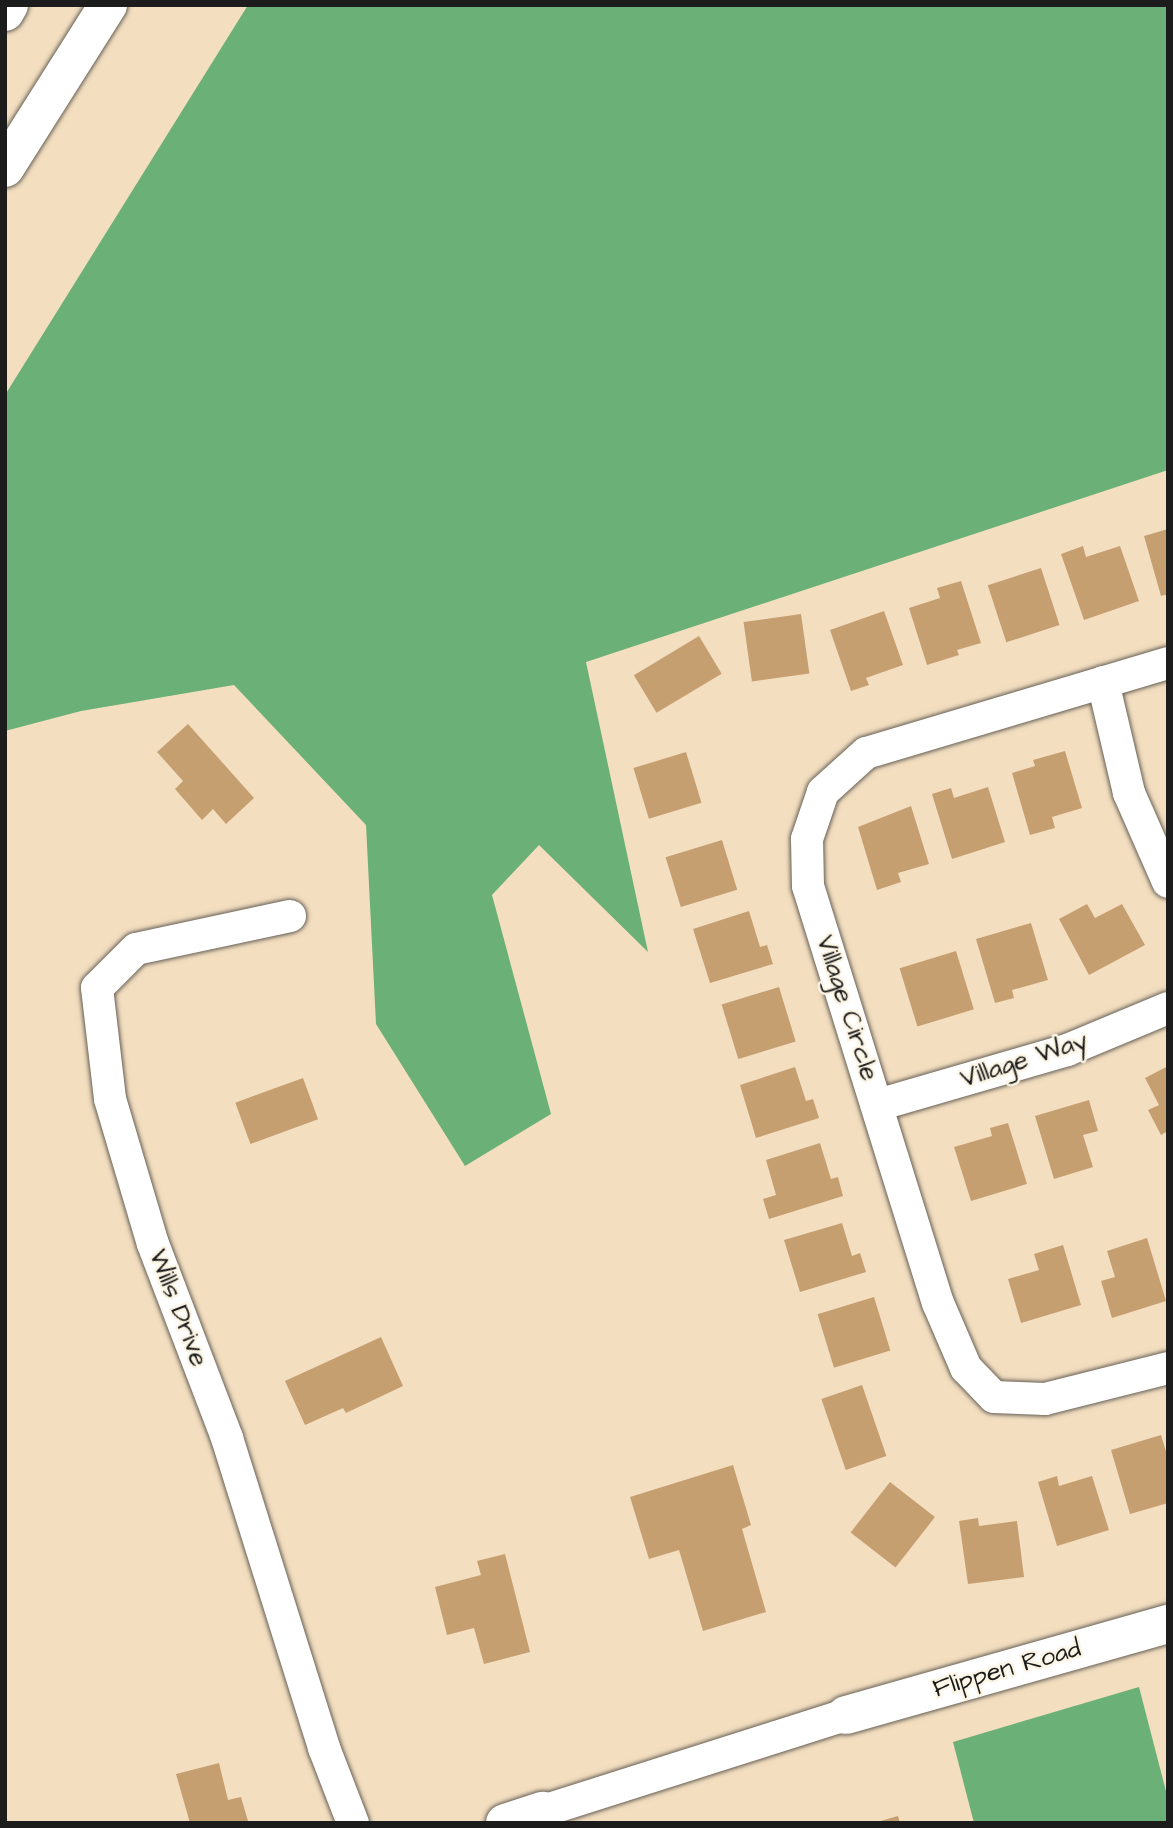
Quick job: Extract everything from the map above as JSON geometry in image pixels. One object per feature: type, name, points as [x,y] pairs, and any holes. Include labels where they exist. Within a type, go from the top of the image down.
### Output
[{"type":"main road","points":[[5,12],[9,5]]},
{"type":"main road","points":[[5,168],[108,5]]},
{"type":"main road","name":"Flippen Road","points":[[846,1714],[1168,1625]]},
{"type":"main road","points":[[505,1823],[545,1817]]},
{"type":"street","name":"Village Circle","points":[[1168,663],[866,753],[823,792],[807,839],[808,886],[938,1303],[966,1368],[995,1397],[1045,1399],[1168,1368]]},
{"type":"street","points":[[1103,682],[1129,793],[1168,882]]},
{"type":"street","name":"Wills Drive","points":[[290,916],[135,949],[97,988],[110,1099],[149,1230],[227,1438],[324,1748],[353,1823]]},
{"type":"street","name":"Village Way","points":[[878,1105],[1067,1050],[1168,1008]]},
{"type":"street","points":[[545,1817],[846,1714]]},
{"type":"green space","points":[[248,5],[1168,5],[1168,470],[586,662],[648,952],[539,845],[492,895],[551,1114],[465,1166],[376,1024],[366,825],[234,685],[81,711],[5,731],[5,395]]},
{"type":"green space","points":[[1139,1687],[1168,1799],[1168,1823],[974,1823],[953,1742]]},
{"type":"building","points":[[1168,529],[1168,594],[1161,596],[1144,536]]},
{"type":"building","points":[[1083,546],[1086,557],[1120,546],[1139,601],[1084,620],[1061,554]]},
{"type":"building","points":[[1041,568],[1060,625],[1006,642],[988,585]]},
{"type":"building","points":[[961,581],[981,643],[957,650],[959,655],[927,665],[909,608],[940,598],[937,588]]},
{"type":"building","points":[[884,611],[903,665],[866,678],[869,685],[851,691],[830,630]]},
{"type":"building","points":[[801,614],[809,673],[752,681],[744,622]]},
{"type":"building","points":[[699,636],[722,674],[657,713],[634,675]]},
{"type":"building","points":[[188,724],[254,798],[226,824],[213,809],[202,820],[175,789],[183,781],[157,752]]},
{"type":"building","points":[[1065,751],[1082,808],[1052,817],[1055,828],[1030,835],[1012,773],[1035,766],[1033,760]]},
{"type":"building","points":[[686,752],[701,803],[649,819],[633,768]]},
{"type":"building","points":[[988,787],[1005,842],[952,859],[932,794],[951,788],[954,798]]},
{"type":"building","points":[[911,806],[929,864],[898,873],[901,882],[877,890],[858,827]]},
{"type":"building","points":[[722,840],[737,890],[681,907],[666,857]]},
{"type":"building","points":[[1087,904],[1095,918],[1122,904],[1145,945],[1089,975],[1059,919]]},
{"type":"building","points":[[749,911],[760,947],[767,945],[773,964],[710,983],[693,929]]},
{"type":"building","points":[[1031,923],[1048,980],[1012,990],[1014,998],[995,1003],[976,939]]},
{"type":"building","points":[[956,951],[974,1009],[917,1027],[900,968]]},
{"type":"building","points":[[779,987],[796,1042],[738,1059],[722,1005]]},
{"type":"building","points":[[1168,1066],[1168,1131],[1161,1135],[1148,1110],[1159,1105],[1145,1078]]},
{"type":"building","points":[[795,1067],[806,1101],[813,1099],[819,1118],[756,1138],[740,1085]]},
{"type":"building","points":[[303,1078],[318,1119],[250,1144],[235,1103]]},
{"type":"building","points":[[1089,1100],[1098,1131],[1083,1135],[1093,1167],[1054,1179],[1035,1116]]},
{"type":"building","points":[[1008,1123],[1027,1184],[971,1201],[954,1147],[992,1136],[990,1128]]},
{"type":"building","points":[[820,1143],[831,1179],[838,1177],[843,1196],[769,1219],[763,1199],[776,1195],[766,1160]]},
{"type":"building","points":[[842,1223],[852,1256],[860,1253],[866,1272],[800,1292],[784,1240]]},
{"type":"building","points":[[1147,1238],[1166,1301],[1112,1318],[1101,1281],[1115,1277],[1107,1251]]},
{"type":"building","points":[[1063,1245],[1081,1305],[1021,1323],[1008,1279],[1039,1270],[1034,1254]]},
{"type":"building","points":[[874,1297],[890,1351],[834,1368],[818,1314]]},
{"type":"building","points":[[381,1337],[403,1386],[346,1413],[343,1408],[305,1425],[285,1381]]},
{"type":"building","points":[[862,1385],[886,1456],[846,1470],[821,1399]]},
{"type":"building","points":[[1161,1435],[1168,1458],[1168,1503],[1130,1514],[1111,1450]]},
{"type":"building","points":[[733,1465],[751,1525],[742,1529],[766,1612],[703,1631],[679,1550],[649,1559],[630,1497]]},
{"type":"building","points":[[1057,1476],[1059,1486],[1092,1476],[1109,1530],[1057,1546],[1038,1482]]},
{"type":"building","points":[[890,1482],[935,1517],[896,1568],[851,1532]]},
{"type":"building","points":[[978,1518],[979,1526],[1017,1521],[1024,1577],[968,1584],[959,1521]]},
{"type":"building","points":[[505,1554],[530,1652],[484,1664],[474,1628],[447,1635],[435,1587],[481,1575],[477,1561]]},
{"type":"building","points":[[219,1763],[228,1800],[241,1797],[248,1821],[190,1823],[176,1774]]},
{"type":"building","points":[[898,1816],[900,1823],[877,1823],[877,1822]]}]
